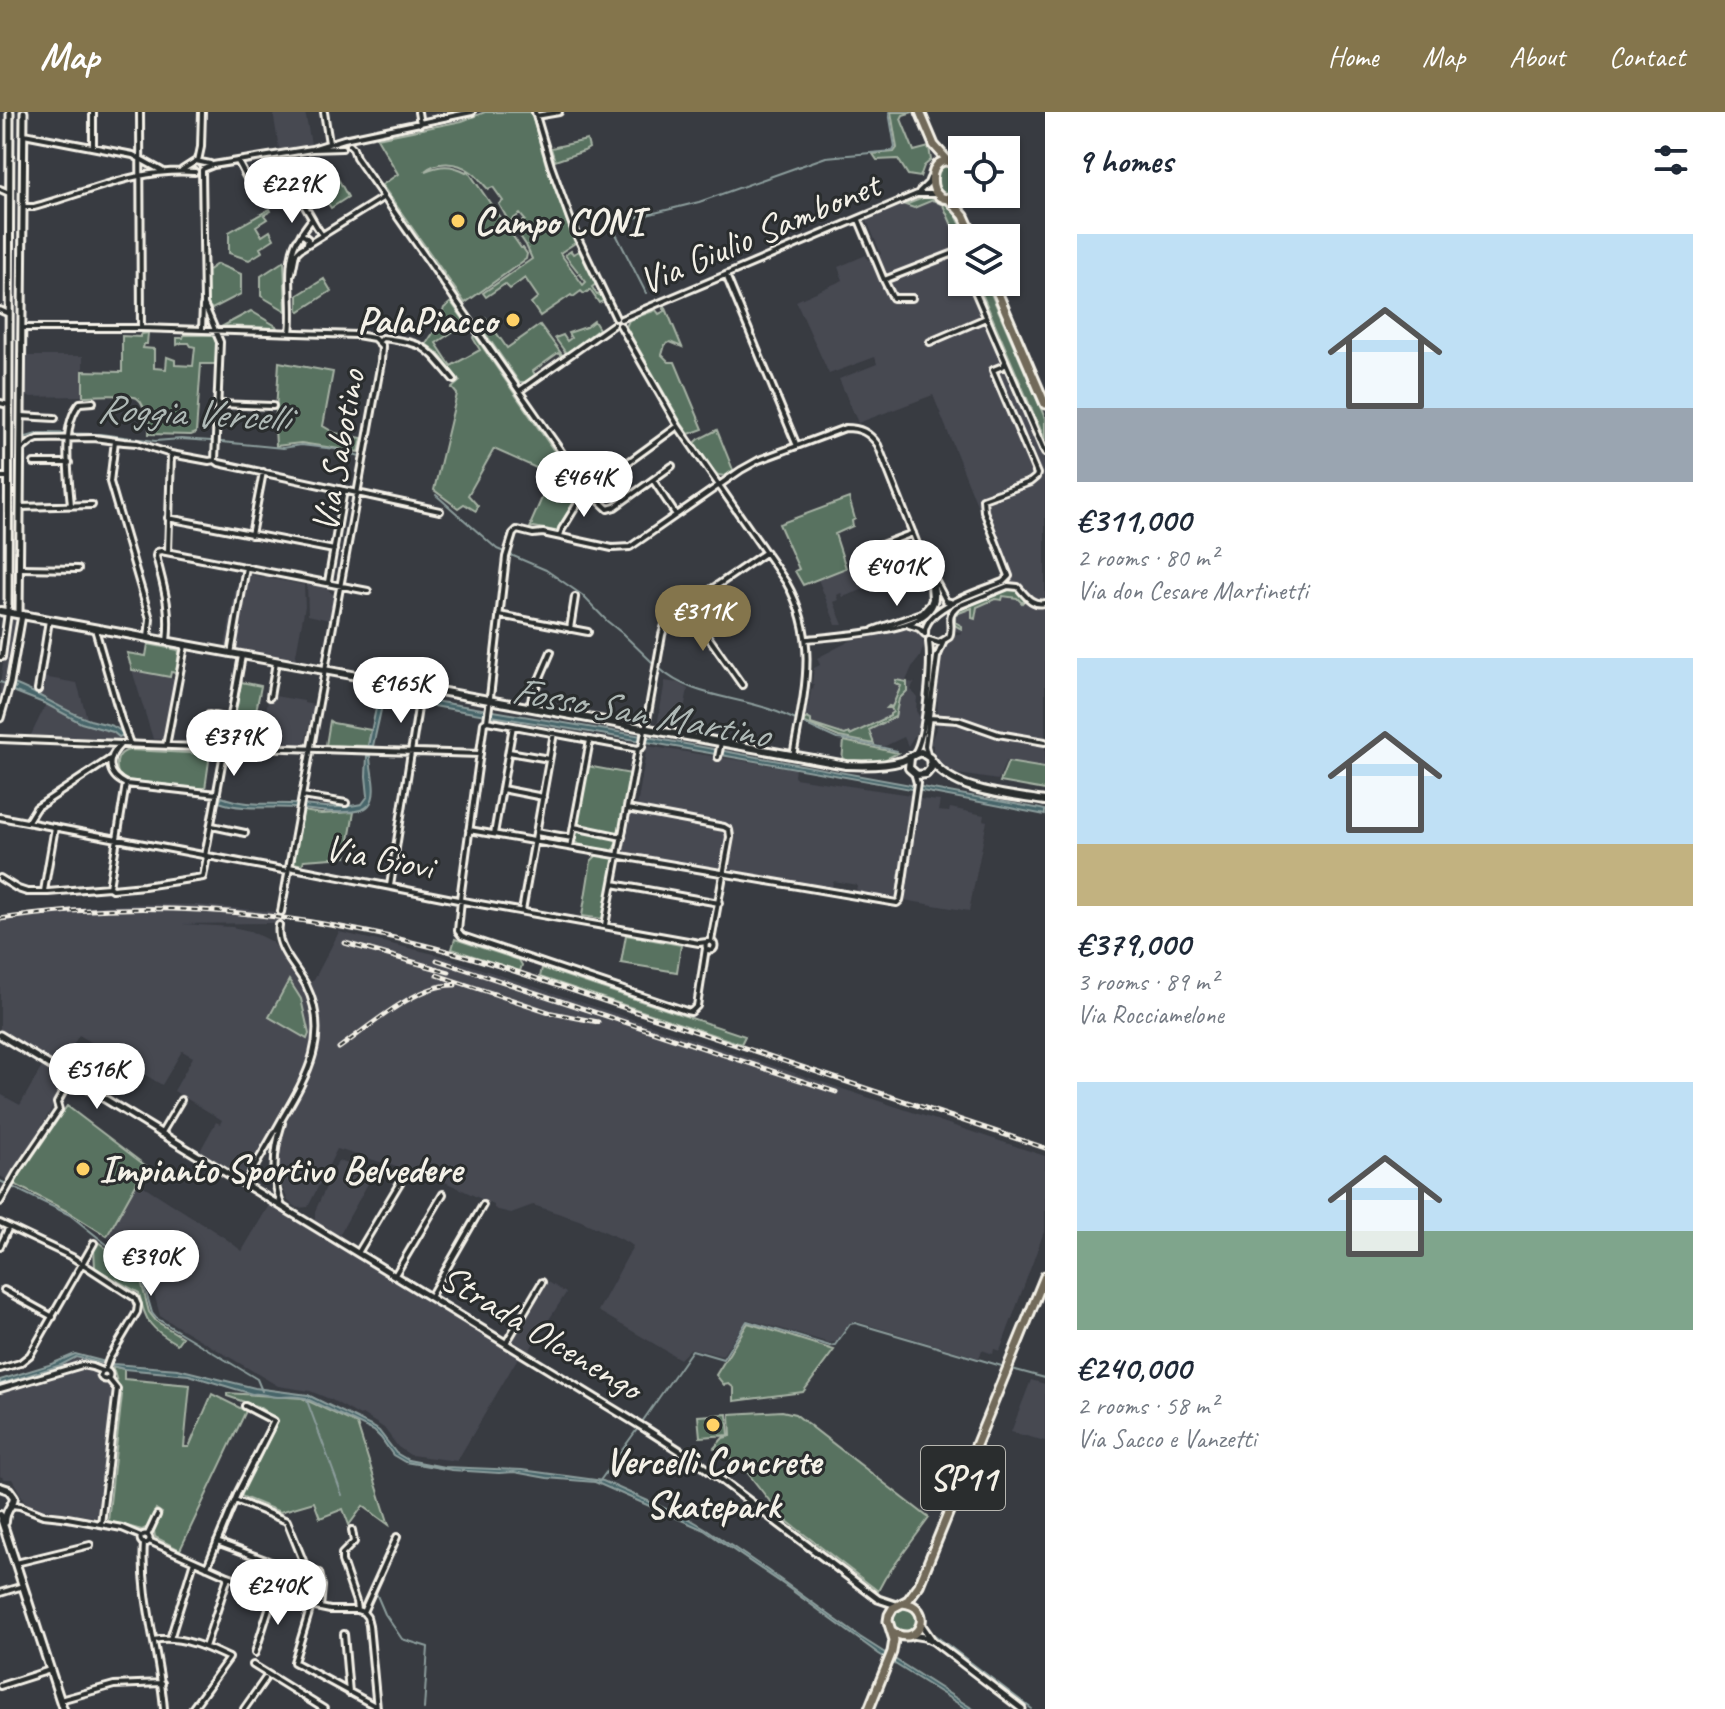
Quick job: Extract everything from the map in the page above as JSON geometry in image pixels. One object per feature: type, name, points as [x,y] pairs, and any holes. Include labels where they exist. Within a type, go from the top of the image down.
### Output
[{"type":"main road","points":[[920,112],[934,145],[948,161]]},
{"type":"main road","points":[[934,145],[932,187],[948,198]]},
{"type":"main road","points":[[933,172],[941,163],[948,162]]},
{"type":"main road","points":[[957,208],[968,224]]},
{"type":"main road","points":[[964,208],[964,216]]},
{"type":"main road","points":[[999,296],[1045,404]]},
{"type":"main road","points":[[4,612],[488,700],[645,732],[846,765],[892,764],[921,752],[957,782],[1045,801]]},
{"type":"main road","points":[[911,771],[912,756]]},
{"type":"main road","points":[[926,774],[931,768],[929,758]]},
{"type":"main road","points":[[892,764],[926,774],[945,774]]},
{"type":"main road","name":"SP11","points":[[919,1611],[919,1585],[1045,1276]]},
{"type":"main road","points":[[1,1489],[14,1494],[14,1500],[7,1506],[3,1526]]},
{"type":"main road","points":[[0,1515],[63,1709]]},
{"type":"main road","name":"SP11","points":[[899,1604],[908,1600],[919,1585]]},
{"type":"main road","points":[[869,1709],[892,1652],[894,1640],[888,1618],[890,1612],[899,1604],[910,1604],[919,1611],[921,1624],[917,1632],[908,1636],[892,1652]]},
{"type":"main road","points":[[892,1631],[908,1636]]},
{"type":"street","points":[[1,657],[8,522],[10,112]]},
{"type":"street","points":[[0,718],[10,686],[20,615],[24,112]]},
{"type":"street","points":[[93,112],[93,147]]},
{"type":"street","points":[[140,112],[141,328]]},
{"type":"street","points":[[199,171],[192,169],[201,147],[202,112]]},
{"type":"street","points":[[324,112],[329,143]]},
{"type":"street","points":[[418,112],[420,124]]},
{"type":"street","points":[[23,207],[34,207],[140,176],[182,170],[199,171],[238,160],[346,144],[361,136],[472,112]]},
{"type":"street","points":[[559,112],[536,114],[574,230],[618,321],[678,426],[793,593],[804,622],[807,673],[793,756]]},
{"type":"street","points":[[24,134],[133,155],[165,172]]},
{"type":"street","points":[[312,149],[329,143],[346,144],[353,148],[356,157],[588,490],[605,507],[612,509],[672,466]]},
{"type":"street","points":[[238,160],[257,191],[269,194],[295,191],[320,236]]},
{"type":"street","points":[[197,162],[203,188],[202,330]]},
{"type":"street","points":[[182,170],[197,162],[212,165]]},
{"type":"street","name":"Via Giulio Sambonet","points":[[519,391],[618,321],[917,194],[928,183],[933,172]]},
{"type":"street","points":[[0,189],[9,193]]},
{"type":"street","name":"Via Giulio Sambonet","points":[[917,194],[938,194]]},
{"type":"street","points":[[290,332],[290,257],[304,240],[320,236],[384,197]]},
{"type":"street","points":[[292,273],[296,253],[311,220]]},
{"type":"street","points":[[859,220],[893,298],[912,298]]},
{"type":"street","points":[[884,280],[948,255]]},
{"type":"street","points":[[0,259],[9,262]]},
{"type":"street","points":[[726,275],[797,446]]},
{"type":"street","points":[[977,296],[1045,453]]},
{"type":"street","points":[[204,304],[217,330],[221,350],[215,460]]},
{"type":"street","points":[[0,310],[9,314]]},
{"type":"street","points":[[930,342],[986,318]]},
{"type":"street","points":[[22,328],[141,328],[367,336],[380,344],[382,338],[424,347],[454,380]]},
{"type":"street","name":"Via Sabotino","points":[[281,912],[381,362],[380,344]]},
{"type":"street","points":[[925,634],[926,622],[943,607],[1003,582],[1009,576],[984,511],[983,499],[1030,482],[1037,474],[993,370],[1005,362]]},
{"type":"street","points":[[0,373],[9,377]]},
{"type":"street","points":[[71,506],[68,436],[71,416],[78,404],[93,402]]},
{"type":"street","points":[[0,403],[9,405]]},
{"type":"street","points":[[218,404],[273,406]]},
{"type":"street","points":[[21,416],[55,418]]},
{"type":"street","points":[[560,536],[588,490],[678,426]]},
{"type":"street","points":[[627,809],[729,830],[719,903],[695,1010],[691,1012],[483,945],[462,936],[458,931],[499,615],[508,555],[513,534],[517,530],[630,547],[759,460],[845,428],[863,431],[878,445],[934,592],[930,604],[922,613],[874,630]]},
{"type":"street","points":[[21,450],[38,439],[68,436],[137,443],[171,454],[215,460],[440,511]]},
{"type":"street","points":[[115,441],[110,482],[150,619],[148,638]]},
{"type":"street","points":[[168,552],[171,454]]},
{"type":"street","points":[[34,463],[69,463]]},
{"type":"street","points":[[251,535],[263,472]]},
{"type":"street","points":[[0,477],[8,477]]},
{"type":"street","points":[[653,480],[676,515]]},
{"type":"street","name":"Via Sabotino","points":[[328,583],[344,490]]},
{"type":"street","points":[[20,507],[92,505]]},
{"type":"street","points":[[168,518],[334,550]]},
{"type":"street","points":[[0,520],[8,522]]},
{"type":"street","points":[[863,552],[913,533]]},
{"type":"street","points":[[167,642],[169,609],[157,552],[368,591]]},
{"type":"street","points":[[605,925],[665,625],[686,605],[766,552]]},
{"type":"street","name":"Via Sabotino","points":[[331,563],[344,566]]},
{"type":"street","points":[[231,654],[246,567]]},
{"type":"street","points":[[20,568],[78,569]]},
{"type":"street","points":[[927,572],[946,601],[952,603]]},
{"type":"street","points":[[902,625],[930,611],[934,592],[931,578]]},
{"type":"street","points":[[929,758],[925,746],[937,657],[951,632],[951,612],[956,607],[1008,586],[1018,587],[1035,603],[1045,603]]},
{"type":"street","points":[[570,629],[575,597]]},
{"type":"street","points":[[686,605],[742,685]]},
{"type":"street","points":[[499,615],[588,632]]},
{"type":"street","points":[[934,616],[949,621]]},
{"type":"street","points":[[38,690],[49,620]]},
{"type":"street","points":[[807,639],[902,625],[919,628],[925,634],[929,640],[930,669],[920,741],[912,756]]},
{"type":"street","points":[[95,629],[130,744]]},
{"type":"street","points":[[929,640],[936,643],[945,641]]},
{"type":"street","points":[[166,746],[185,645]]},
{"type":"street","points":[[530,708],[551,652]]},
{"type":"street","points":[[0,878],[27,892],[44,892],[144,886],[203,877],[242,656]]},
{"type":"street","points":[[270,697],[276,662]]},
{"type":"street","points":[[390,886],[421,689]]},
{"type":"street","points":[[209,715],[230,719]]},
{"type":"street","points":[[929,718],[958,720],[998,734],[1045,742]]},
{"type":"street","points":[[486,719],[638,749]]},
{"type":"street","points":[[494,834],[513,726]]},
{"type":"street","points":[[522,911],[554,733]]},
{"type":"street","points":[[0,739],[480,754]]},
{"type":"street","points":[[570,847],[590,740]]},
{"type":"street","points":[[28,821],[36,808],[110,759],[122,744]]},
{"type":"street","points":[[718,757],[720,745]]},
{"type":"street","points":[[509,752],[549,759]]},
{"type":"street","points":[[110,759],[114,777],[126,784],[217,794]]},
{"type":"street","points":[[911,771],[917,782]]},
{"type":"street","points":[[469,830],[899,902],[917,782],[926,774]]},
{"type":"street","points":[[109,887],[126,784]]},
{"type":"street","points":[[502,789],[543,797]]},
{"type":"street","points":[[302,796],[346,803]]},
{"type":"street","name":"Via Giovi","points":[[0,817],[709,946]]},
{"type":"street","points":[[211,826],[245,833]]},
{"type":"street","points":[[44,892],[55,827]]},
{"type":"street","points":[[574,827],[622,837]]},
{"type":"street","points":[[536,832],[572,838]]},
{"type":"street","points":[[613,884],[719,903]]},
{"type":"street","points":[[245,1184],[306,1076],[316,1045],[315,1012],[306,985],[279,941],[279,925]]},
{"type":"street","name":"Strada Olcenengo","points":[[0,1035],[699,1463],[878,1599],[899,1604]]},
{"type":"street","points":[[0,1202],[59,1110],[57,1103],[71,1078]]},
{"type":"street","points":[[161,1134],[181,1100]]},
{"type":"street","points":[[282,1207],[274,1175],[284,1115]]},
{"type":"street","points":[[358,1253],[401,1181]]},
{"type":"street","points":[[395,1275],[443,1194]]},
{"type":"street","points":[[430,1297],[483,1205]]},
{"type":"street","points":[[0,1223],[72,1257],[137,1302],[135,1315],[101,1378],[108,1378],[117,1389],[101,1524]]},
{"type":"street","points":[[0,1246],[9,1227]]},
{"type":"street","points":[[0,1369],[26,1359],[94,1243]]},
{"type":"street","points":[[506,1343],[542,1282]]},
{"type":"street","points":[[4,1290],[53,1317]]},
{"type":"street","points":[[0,1389],[82,1365],[106,1367]]},
{"type":"street","points":[[207,1567],[235,1500],[274,1421],[245,1406]]},
{"type":"street","points":[[14,1494],[27,1509]]},
{"type":"street","points":[[235,1500],[287,1521],[308,1573]]},
{"type":"street","points":[[7,1506],[20,1506],[43,1515],[122,1528],[141,1536],[141,1541],[160,1544],[228,1576],[311,1606],[360,1611]]},
{"type":"street","points":[[157,1515],[147,1540],[145,1578],[164,1709]]},
{"type":"street","points":[[352,1530],[354,1542],[342,1554],[342,1561],[356,1602],[369,1625],[377,1708]]},
{"type":"street","points":[[360,1611],[397,1537]]},
{"type":"street","points":[[217,1542],[300,1573],[319,1573],[322,1578],[320,1608]]},
{"type":"street","points":[[16,1563],[90,1545]]},
{"type":"street","points":[[170,1639],[194,1561]]},
{"type":"street","points":[[205,1647],[228,1576]]},
{"type":"street","points":[[0,1593],[23,1586]]},
{"type":"street","points":[[255,1653],[274,1593]]},
{"type":"street","name":"Strada Olcenengo","points":[[878,1599],[888,1618]]},
{"type":"street","points":[[311,1606],[294,1662],[377,1708]]},
{"type":"street","points":[[921,1624],[933,1641]]},
{"type":"street","points":[[344,1634],[349,1693]]},
{"type":"street","points":[[908,1636],[933,1641],[1022,1709]]},
{"type":"street","points":[[154,1640],[170,1639],[205,1647],[229,1658],[192,1709]]},
{"type":"street","points":[[253,1665],[324,1709]]},
{"type":"street","points":[[0,1686],[50,1670]]},
{"type":"street","points":[[244,1709],[265,1679]]},
{"type":"street","points":[[60,1700],[114,1685],[162,1683]]},
{"type":"shaded area","points":[[273,112],[305,112],[311,144],[279,149]]},
{"type":"shaded area","points":[[933,200],[944,205],[952,224],[948,224],[948,296],[983,296],[1045,440],[1045,767],[1006,761],[998,780],[958,774],[942,766],[933,751],[930,744],[938,724],[940,654],[953,635],[962,633],[954,630],[955,627],[961,629],[955,622],[955,616],[959,613],[973,608],[972,618],[975,619],[977,607],[1002,596],[1024,600],[1006,577],[933,395],[858,423],[839,379],[877,364],[875,357],[829,374],[796,301],[843,280],[838,267],[866,255],[868,260],[881,254],[867,221],[903,205],[915,208]]},
{"type":"shaded area","points":[[26,356],[83,356],[83,396],[25,397]]},
{"type":"shaded area","points":[[904,540],[916,570],[843,597],[841,593],[837,595],[839,600],[834,602],[843,625],[836,625],[818,579],[866,561],[865,556]]},
{"type":"shaded area","points":[[248,574],[304,585],[305,606],[295,660],[225,646],[236,586],[246,582]]},
{"type":"shaded area","points":[[307,584],[326,587],[334,596],[329,620],[308,615]]},
{"type":"shaded area","points":[[10,619],[17,622],[0,706],[0,683]]},
{"type":"shaded area","points":[[906,628],[919,632],[924,645],[906,681],[903,680],[891,716],[850,735],[805,719],[803,721],[813,689],[814,668],[820,665],[817,658],[850,641]]},
{"type":"shaded area","points":[[132,670],[175,679],[164,739],[153,739]]},
{"type":"shaded area","points":[[43,677],[77,683],[87,718],[58,705],[55,710],[80,723],[115,733],[120,739],[31,735],[46,704],[55,703],[40,695]]},
{"type":"shaded area","points":[[665,681],[688,689],[680,730],[657,726]]},
{"type":"shaded area","points":[[907,682],[915,683],[911,690],[917,697],[920,727],[908,746],[904,737],[883,747],[874,743],[868,730],[895,717],[899,699],[907,691]]},
{"type":"shaded area","points":[[269,695],[314,705],[305,743],[253,742],[254,727],[263,728]]},
{"type":"shaded area","points":[[647,746],[795,769],[795,778],[911,795],[940,801],[938,811],[949,812],[950,808],[984,815],[983,820],[987,821],[969,911],[856,892],[857,885],[833,881],[832,888],[623,852],[630,813],[637,807]]},
{"type":"shaded area","points":[[142,904],[277,912],[276,923],[183,924],[232,927],[250,931],[272,942],[304,992],[309,1010],[311,1042],[304,1068],[265,1139],[241,1175],[200,1151],[216,1122],[220,1124],[222,1120],[174,1091],[193,1057],[182,1051],[162,1085],[79,1035],[60,1066],[0,1031],[0,916]]},
{"type":"shaded area","points":[[339,932],[439,955],[1045,1156],[1045,1229],[1000,1351],[994,1349],[993,1354],[982,1350],[979,1358],[855,1321],[849,1324],[836,1342],[830,1343],[747,1319],[722,1356],[691,1348],[680,1359],[598,1311],[633,1246],[579,1220],[533,1205],[511,1213],[498,1210],[494,1205],[443,1181],[337,1149],[308,1207],[298,1208],[288,1201],[282,1186],[280,1146],[285,1124],[310,1078],[320,1046],[319,1012],[309,983],[314,980]]},
{"type":"shaded area","points":[[43,1065],[68,1081],[9,1181],[0,1176],[0,1094],[20,1105]]},
{"type":"shaded area","points":[[338,1161],[375,1171],[338,1237],[315,1222],[315,1211]]},
{"type":"shaded area","points":[[136,1181],[242,1251],[269,1205],[519,1356],[457,1461],[410,1455],[398,1447],[384,1428],[362,1414],[360,1416],[310,1391],[278,1386],[160,1316],[148,1270],[107,1236]]},
{"type":"shaded area","points":[[547,1281],[566,1293],[529,1351],[512,1340]]},
{"type":"shaded area","points":[[77,1358],[112,1366],[122,1394],[108,1519],[36,1508],[25,1502],[12,1479],[0,1476],[0,1385]]},
{"type":"shaded area","points":[[1031,1380],[1045,1384],[1045,1441],[1011,1432]]},
{"type":"green space","points":[[485,112],[531,112],[546,165],[575,243],[560,253],[583,285],[586,282],[565,255],[579,251],[596,284],[592,287],[605,300],[599,303],[590,290],[584,294],[581,291],[540,316],[531,303],[538,297],[525,278],[510,289],[505,284],[486,297],[483,293],[532,259],[514,227],[525,220],[520,214],[509,222],[499,204],[503,201],[493,187],[488,189],[465,168],[441,164],[425,171],[446,166],[468,171],[527,254],[526,259],[465,303],[382,185],[398,174],[377,138],[462,121]]},
{"type":"green space","points":[[891,112],[913,112],[903,115],[901,119],[914,151],[929,147],[931,160],[924,166],[920,177],[908,175],[898,159],[877,160],[873,154],[894,152],[897,148]]},
{"type":"green space","points":[[587,140],[589,148],[555,161],[551,148]]},
{"type":"green space","points":[[948,166],[948,194],[939,190],[935,180],[939,170]]},
{"type":"green space","points":[[317,168],[336,175],[348,197],[331,208],[307,173]]},
{"type":"green space","points":[[928,196],[948,205],[960,224],[951,224],[943,205],[933,200],[914,208],[905,205]]},
{"type":"green space","points":[[270,209],[264,215],[267,219],[256,226],[262,236],[270,231],[274,239],[260,248],[262,252],[249,260],[229,253],[229,232]]},
{"type":"green space","points":[[284,261],[286,311],[261,296],[261,276]]},
{"type":"green space","points":[[217,264],[241,274],[241,294],[212,309],[207,304],[207,271]]},
{"type":"green space","points":[[324,279],[331,291],[298,310],[298,295]]},
{"type":"green space","points":[[983,296],[992,296],[1045,418],[1045,440]]},
{"type":"green space","points":[[451,302],[466,323],[436,343],[451,366],[480,350],[473,338],[475,336],[581,490],[555,531],[530,528],[552,475],[494,449],[468,495],[478,506],[476,511],[464,504],[458,508],[434,490],[457,394],[452,388],[460,381],[438,353],[426,344],[444,308]]},
{"type":"green space","points":[[665,306],[682,347],[670,342],[665,345],[662,355],[669,362],[675,362],[703,429],[689,434],[626,327],[629,320],[656,310],[659,314],[665,311]]},
{"type":"green space","points":[[251,311],[277,328],[223,326]]},
{"type":"green space","points":[[486,318],[507,348],[540,325],[563,356],[558,353],[533,371],[535,375],[525,382],[519,382],[478,323]]},
{"type":"green space","points":[[594,321],[599,329],[566,353],[555,338],[563,335],[567,341],[571,338],[568,333]]},
{"type":"green space","points":[[148,333],[147,344],[143,348],[154,349],[154,368],[166,369],[167,357],[175,360],[175,365],[193,366],[195,347],[189,343],[177,345],[177,338],[212,335],[214,338],[217,364],[201,364],[196,433],[149,434],[150,415],[138,399],[121,395],[83,396],[83,371],[122,372],[122,336],[140,337]]},
{"type":"green space","points":[[279,362],[333,372],[323,426],[335,433],[362,438],[359,452],[301,443],[276,446]]},
{"type":"green space","points":[[717,430],[733,470],[725,476],[715,472],[696,445],[699,439]]},
{"type":"green space","points":[[849,498],[855,519],[853,526],[835,534],[846,568],[803,585],[779,524]]},
{"type":"green space","points":[[1011,588],[1025,600],[1022,603],[1017,598],[1003,596],[1002,600],[995,599],[977,607],[975,619],[972,618],[972,608],[955,616],[955,622],[962,629],[953,623],[952,617],[958,609]]},
{"type":"green space","points":[[148,644],[178,650],[176,673],[171,672],[170,677],[132,670],[127,653],[146,656]]},
{"type":"green space","points":[[896,680],[907,682],[907,691],[899,699],[895,717],[869,730],[874,744],[839,737],[803,722],[807,718],[811,724],[850,735],[890,716],[893,712],[887,708],[892,707],[901,686],[895,683]]},
{"type":"green space","points":[[241,682],[261,686],[254,721],[235,717]]},
{"type":"green space","points":[[330,721],[371,730],[368,746],[326,745]]},
{"type":"green space","points":[[844,741],[898,753],[882,761],[842,761]]},
{"type":"green space","points":[[129,750],[210,754],[205,789],[126,780],[118,774],[117,762],[122,753]]},
{"type":"green space","points":[[1008,762],[1045,768],[1045,790],[1000,782]]},
{"type":"green space","points":[[587,766],[631,774],[618,833],[577,823]]},
{"type":"green space","points":[[303,811],[321,814],[354,812],[346,857],[304,860],[302,865],[294,863]]},
{"type":"green space","points":[[577,831],[617,839],[613,852],[578,844],[574,841]]},
{"type":"green space","points":[[597,855],[615,858],[603,919],[582,916],[591,861]]},
{"type":"green space","points":[[626,935],[681,945],[677,972],[621,963]]},
{"type":"green space","points":[[455,939],[519,960],[522,965],[520,971],[452,949]]},
{"type":"green space","points":[[542,968],[745,1036],[741,1044],[540,977]]},
{"type":"green space","points":[[289,980],[301,999],[309,1034],[307,1039],[269,1017]]},
{"type":"green space","name":"Impianto Sportivo Belvedere","points":[[67,1106],[146,1166],[107,1236],[14,1184]]},
{"type":"green space","points":[[98,1242],[139,1273],[149,1312],[156,1321],[182,1337],[177,1344],[150,1324],[139,1293],[95,1268],[94,1248]]},
{"type":"green space","points":[[748,1323],[834,1350],[803,1392],[734,1401],[734,1388],[724,1385],[716,1375]]},
{"type":"green space","points":[[112,1366],[124,1369],[124,1379],[190,1385],[184,1447],[189,1447],[212,1394],[246,1411],[180,1550],[155,1537],[154,1531],[162,1513],[156,1509],[148,1527],[142,1530],[108,1521],[122,1395],[118,1394]]},
{"type":"green space","points":[[227,1393],[302,1398],[357,1424],[389,1525],[363,1506],[349,1525],[343,1509],[320,1518],[314,1502],[280,1512],[241,1496],[278,1421],[259,1407],[227,1396]]},
{"type":"green space","points":[[782,1411],[795,1414],[929,1518],[878,1591],[783,1518],[743,1467],[714,1448],[723,1438],[731,1436],[730,1414]]},
{"type":"green space","name":"Vercelli Concrete Skatepark","points":[[727,1414],[729,1435],[700,1437],[698,1416]]},
{"type":"green space","points":[[905,1608],[914,1611],[917,1620],[914,1629],[905,1632],[896,1629],[893,1620],[896,1611]]},
{"type":"water","points":[[14,684],[80,716],[113,726],[124,735],[119,737],[113,732],[81,723],[13,691]]},
{"type":"water","points":[[386,693],[1036,808],[1045,810],[1045,815],[391,698],[383,701],[373,746],[368,746],[378,699]]},
{"type":"water","points":[[367,756],[370,756],[373,795],[369,805],[361,810],[332,812],[247,807],[219,802],[222,797],[257,804],[335,807],[362,804],[368,796]]},
{"type":"water","points":[[75,1354],[113,1364],[178,1369],[255,1388],[308,1395],[375,1428],[396,1453],[408,1460],[444,1467],[522,1470],[603,1481],[705,1528],[860,1637],[973,1709],[967,1709],[879,1654],[704,1530],[595,1482],[514,1472],[452,1470],[405,1462],[393,1455],[374,1431],[305,1398],[252,1394],[189,1375],[124,1369],[76,1357],[61,1365],[0,1384],[0,1380]]},
{"type":"waterway","points":[[646,293],[615,232],[614,223],[699,202],[826,157],[893,151],[889,112]]},
{"type":"waterway","name":"Roggia Vercelli","points":[[23,438],[40,433],[100,434],[155,441],[181,439],[283,448],[301,445],[360,456]]},
{"type":"waterway","name":"Roggia Vercelli","points":[[436,495],[497,549],[546,570],[582,595],[654,664]]},
{"type":"waterway","name":"Roggia Vercelli","points":[[659,668],[697,690],[769,709],[837,739],[897,751]]},
{"type":"waterway","name":"Fosso San Martino","points":[[0,682],[16,688]]},
{"type":"waterway","points":[[0,1181],[70,1215],[140,1271],[156,1318],[257,1379],[262,1391]]},
{"type":"waterway","points":[[642,1422],[692,1350],[723,1359],[747,1321],[830,1346],[835,1345],[850,1324],[855,1323],[1005,1367]]},
{"type":"waterway","points":[[1012,1369],[1045,1378]]},
{"type":"waterway","points":[[306,1398],[342,1495]]},
{"type":"waterway","points":[[599,1482],[638,1428]]},
{"type":"waterway","points":[[376,1593],[385,1614],[402,1639],[428,1647],[424,1709]]},
{"type":"waterway","points":[[932,1633],[1032,1709]]},
{"type":"railway","points":[[0,919],[63,912],[189,910],[252,914],[377,934],[499,966],[1045,1148]]},
{"type":"railway","points":[[345,943],[449,972]]},
{"type":"railway","points":[[437,960],[836,1092]]},
{"type":"railway","points":[[437,975],[552,1013],[598,1022]]},
{"type":"railway","points":[[339,1048],[410,999],[441,986],[455,985]]},
{"type":"place","name":"Campo CONI","points":[[458,221]]},
{"type":"place","name":"PalaPiacco","points":[[513,320]]},
{"type":"place","name":"Impianto Sportivo Belvedere","points":[[83,1169]]},
{"type":"place","name":"Vercelli Concrete Skatepark","points":[[713,1425]]}]
